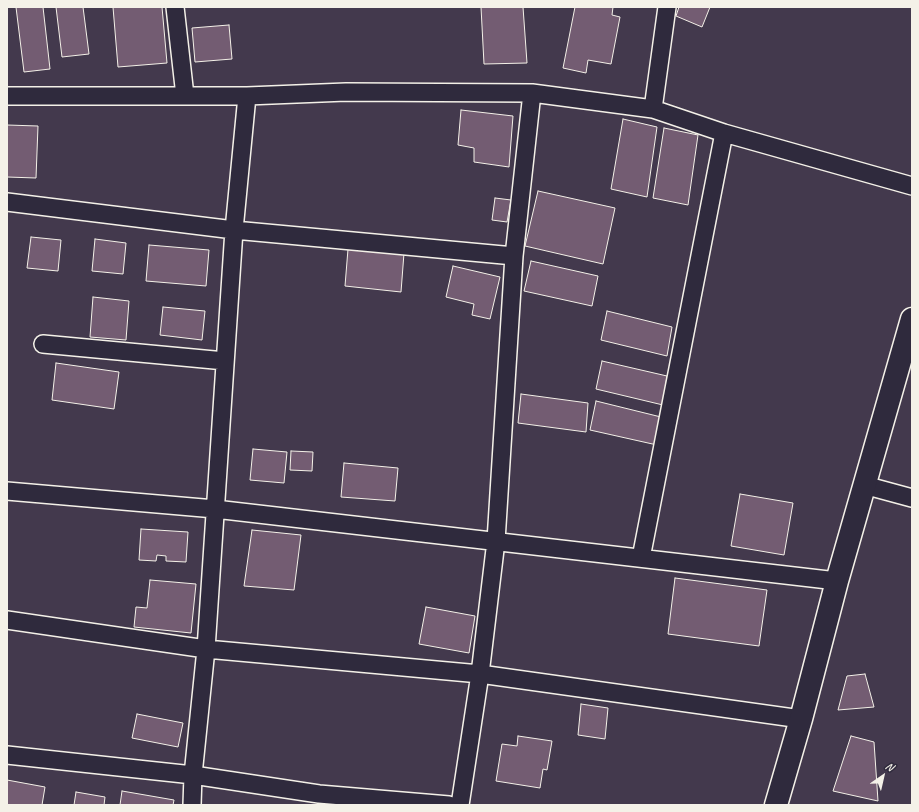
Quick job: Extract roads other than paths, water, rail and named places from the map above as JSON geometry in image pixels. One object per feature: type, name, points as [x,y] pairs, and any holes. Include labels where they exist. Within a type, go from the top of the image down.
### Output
[{"type":"street","points":[[175,7],[185,96]]},
{"type":"street","points":[[653,109],[667,7]]},
{"type":"street","points":[[7,96],[247,96],[346,92],[532,93],[653,109],[724,133],[912,186]]},
{"type":"street","points":[[460,805],[480,674],[496,541],[514,256],[532,93]]},
{"type":"street","points":[[192,805],[193,775],[206,649],[234,230],[247,96]]},
{"type":"street","points":[[641,558],[724,133]]},
{"type":"street","points":[[7,202],[234,230],[514,256]]},
{"type":"street","points":[[776,805],[801,719],[837,581],[912,319]]},
{"type":"street","points":[[43,344],[226,361]]},
{"type":"street","points":[[864,485],[911,500]]},
{"type":"street","points":[[7,491],[215,509],[837,581]]},
{"type":"street","points":[[7,620],[206,649],[480,674],[801,719]]},
{"type":"street","points":[[7,755],[193,775],[319,794],[449,805]]}]
